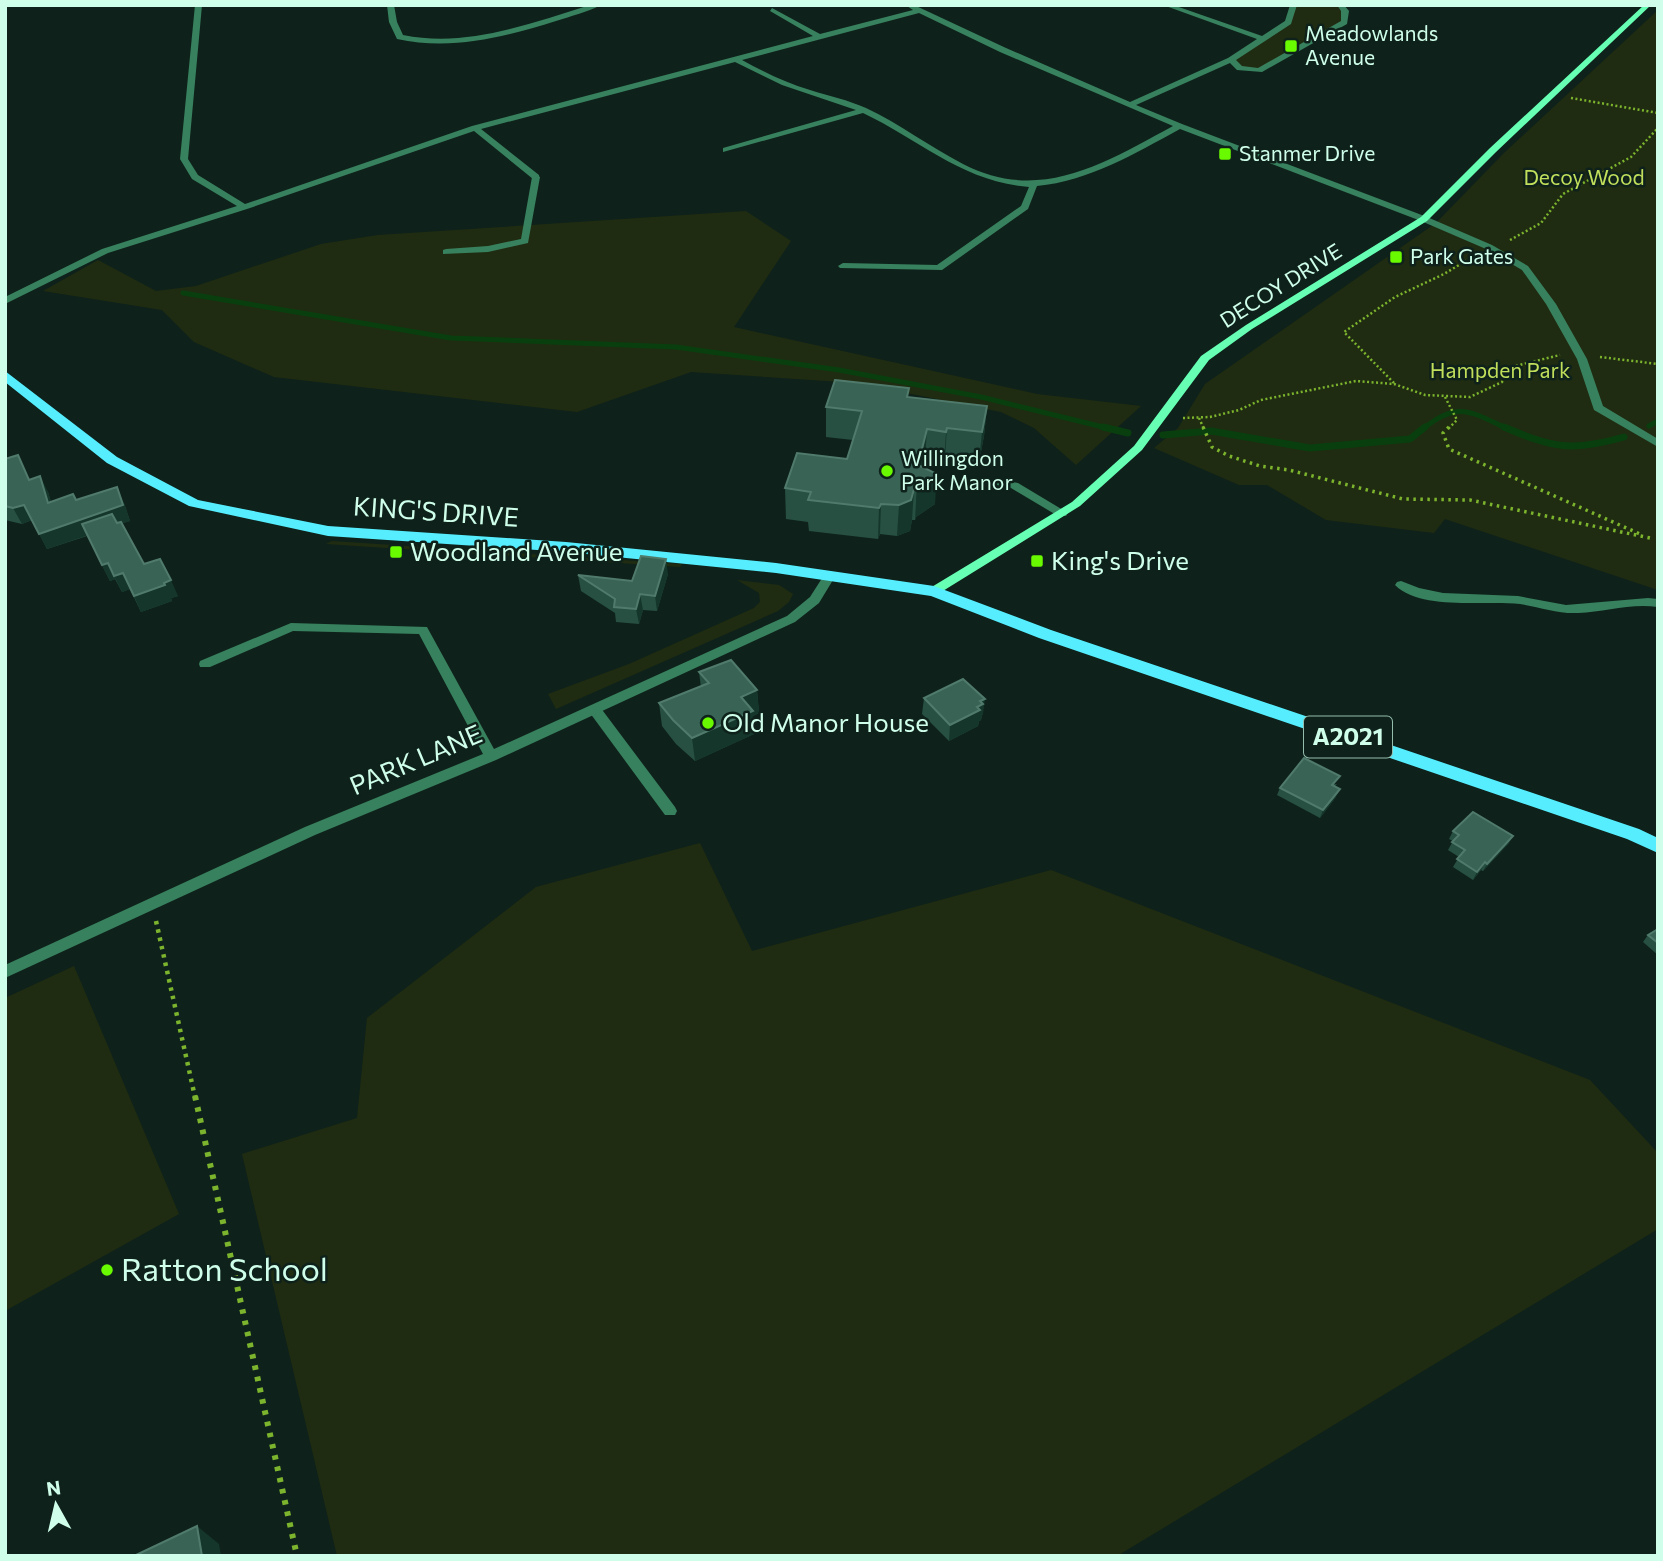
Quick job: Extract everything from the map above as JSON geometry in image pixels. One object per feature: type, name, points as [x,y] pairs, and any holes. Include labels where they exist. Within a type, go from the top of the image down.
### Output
[{"type":"main road","name":"KING'S DRIVE","points":[[5,375],[112,460],[194,503],[328,531],[566,547],[830,575],[934,592],[1045,634],[1633,834],[1658,846]]},
{"type":"street","points":[[199,5],[184,159],[195,177],[244,207]]},
{"type":"street","points":[[390,5],[393,22],[400,37],[420,43],[456,41],[503,32],[598,5]]},
{"type":"street","points":[[908,5],[1179,127],[1424,219],[1489,247],[1524,268],[1551,304],[1578,353],[1598,408],[1658,444]]},
{"type":"street","points":[[1166,5],[1264,39]]},
{"type":"street","points":[[1130,104],[1231,60],[1288,22],[1294,5]]},
{"type":"street","points":[[1231,60],[1240,68],[1259,70],[1278,61],[1344,22],[1345,11],[1340,5]]},
{"type":"street","name":"DECOY DRIVE","points":[[934,592],[1076,504],[1138,448],[1205,358],[1424,219],[1493,150],[1648,5]]},
{"type":"street","points":[[772,10],[818,36]]},
{"type":"street","points":[[5,301],[105,251],[475,128],[917,11]]},
{"type":"street","points":[[734,58],[765,76],[864,110],[974,173],[1002,184],[1033,187],[1055,183],[1092,170],[1179,127]]},
{"type":"street","points":[[726,150],[864,110]]},
{"type":"street","points":[[446,252],[488,249],[525,241],[536,177],[475,128]]},
{"type":"street","points":[[843,266],[939,268],[1025,207],[1033,187]]},
{"type":"street","points":[[996,482],[1014,485],[1062,513]]},
{"type":"street","name":"PARK LANE","points":[[5,972],[310,831],[491,756],[791,619],[815,600],[830,575]]},
{"type":"street","points":[[1401,584],[1418,594],[1520,600],[1552,608],[1581,609],[1643,600],[1658,603]]},
{"type":"street","points":[[205,664],[291,627],[423,630],[491,756]]},
{"type":"street","points":[[595,710],[670,811]]},
{"type":"path","points":[[1553,95],[1658,113]]},
{"type":"path","points":[[1161,417],[1198,418],[1239,410],[1261,400],[1356,380],[1394,384],[1424,395],[1470,397],[1502,382],[1515,366],[1549,356],[1578,353],[1658,364]]},
{"type":"path","points":[[1445,396],[1457,420],[1443,433],[1449,449],[1650,538]]},
{"type":"path","points":[[1198,418],[1212,447],[1229,456],[1260,466],[1289,470],[1403,499],[1470,500],[1658,539]]},
{"type":"path","points":[[152,904],[297,1556]]},
{"type":"green space","points":[[1294,5],[1340,5],[1344,22],[1259,70],[1240,68],[1231,60],[1288,22]]},
{"type":"green space","name":"Hampden Park","points":[[1658,10],[1658,590],[1445,519],[1434,533],[1326,520],[1267,485],[1239,485],[1154,448],[1178,428],[1205,384],[1436,223],[1504,153]]},
{"type":"green space","points":[[746,211],[791,241],[734,327],[1037,394],[1141,406],[1076,465],[1034,428],[1001,412],[857,383],[691,372],[577,412],[274,377],[194,342],[162,310],[43,291],[98,260],[156,291],[196,286],[321,244],[378,235]]},
{"type":"green space","points":[[332,541],[682,564],[680,567],[326,544]]},
{"type":"green space","points":[[737,580],[779,585],[793,594],[789,602],[778,611],[556,709],[548,694],[629,664],[754,608],[760,602],[759,593]]},
{"type":"green space","points":[[700,843],[752,951],[1051,870],[1590,1080],[1658,1153],[1658,1229],[1117,1556],[337,1556],[242,1154],[357,1118],[367,1018],[536,887]]},
{"type":"green space","points":[[74,966],[179,1214],[5,1311],[5,998]]},
{"type":"building","points":[[835,380],[909,388],[907,397],[987,406],[982,432],[927,429],[918,465],[937,474],[917,486],[917,490],[914,489],[911,500],[899,505],[881,504],[879,508],[808,500],[811,492],[785,488],[797,453],[847,459],[862,411],[826,407]]},
{"type":"building","points":[[18,455],[29,480],[40,476],[48,503],[73,494],[76,500],[117,487],[123,505],[39,534],[24,505],[13,508],[5,506],[5,459]]},
{"type":"building","points":[[112,514],[117,523],[121,522],[144,564],[160,559],[171,580],[164,583],[165,585],[134,596],[123,573],[114,576],[108,563],[102,565],[82,524]]},
{"type":"building","points":[[641,556],[666,559],[655,596],[640,594],[636,609],[614,607],[615,599],[578,575],[632,581]]},
{"type":"building","points":[[731,660],[757,690],[741,697],[753,711],[692,738],[659,703],[709,683],[699,672]]},
{"type":"building","points":[[963,679],[985,699],[980,701],[983,704],[977,707],[980,710],[950,725],[924,698]]},
{"type":"building","points":[[1304,758],[1340,776],[1332,785],[1340,789],[1323,810],[1280,788]]},
{"type":"building","points":[[1473,812],[1513,836],[1477,872],[1457,859],[1465,850],[1452,842],[1459,835],[1453,831]]},
{"type":"building","points":[[1658,929],[1658,943],[1648,935]]},
{"type":"building","points":[[197,1526],[202,1556],[134,1556]]},
{"type":"waterway","points":[[183,293],[451,338],[676,347],[839,370],[981,397],[1111,429]]},
{"type":"waterway","points":[[1423,429],[1446,414],[1456,412],[1474,414],[1508,429]]},
{"type":"waterway","points":[[1649,426],[1658,421]]},
{"type":"waterway","points":[[1103,427],[1128,433]]},
{"type":"waterway","points":[[1163,435],[1211,431],[1310,448],[1410,439],[1425,427]]},
{"type":"waterway","points":[[1504,427],[1536,440],[1563,446],[1590,445],[1624,437]]},
{"type":"place","name":"Meadowlands Avenue","points":[[1291,46]]},
{"type":"place","name":"Stanmer Drive","points":[[1225,154]]},
{"type":"place","name":"Park Gates","points":[[1396,257]]},
{"type":"place","name":"Willingdon Park Manor","points":[[887,471]]},
{"type":"place","name":"Woodland Avenue","points":[[396,552]]},
{"type":"place","name":"King's Drive","points":[[1037,561]]},
{"type":"place","name":"Old Manor House","points":[[708,723]]},
{"type":"place","name":"Ratton School","points":[[107,1270]]},
{"type":"park label","name":"Decoy Wood","points":[[1584,178]]}]
